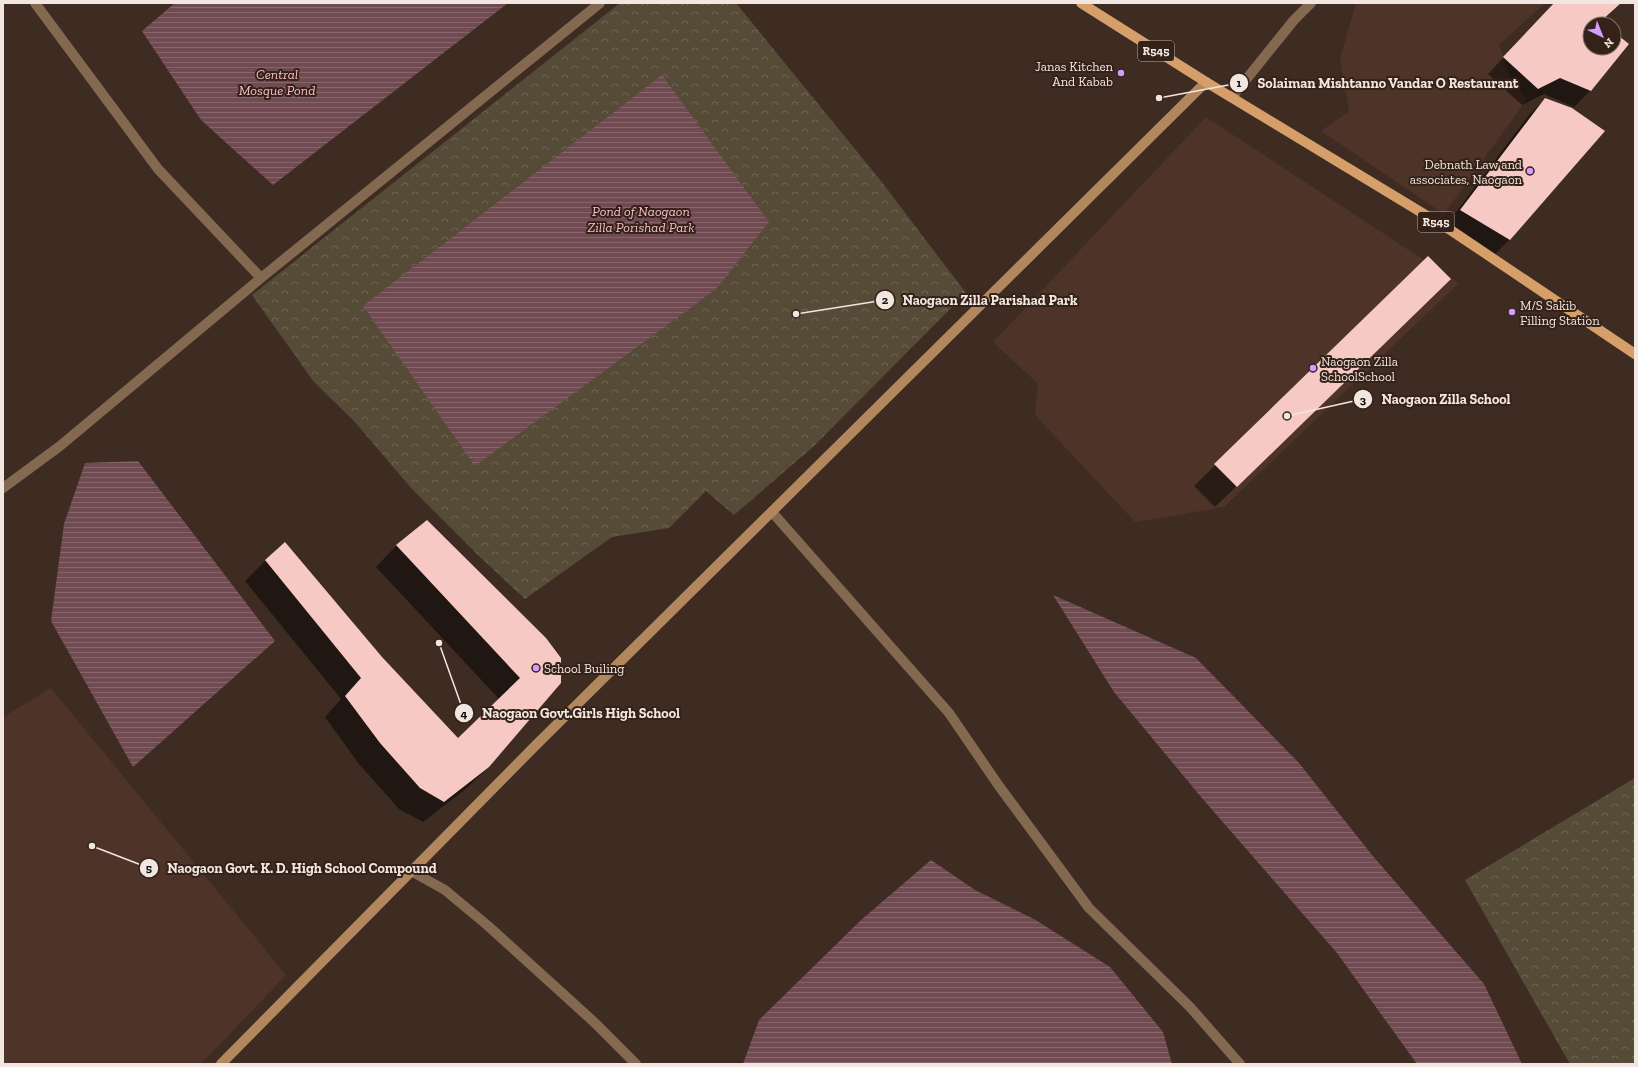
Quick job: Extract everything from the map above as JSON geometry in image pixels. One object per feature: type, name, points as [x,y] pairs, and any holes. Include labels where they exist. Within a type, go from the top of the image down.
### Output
[{"type":"main road","name":"R545","points":[[1081,3],[1206,82],[1452,231],[1635,354]]},
{"type":"main road","points":[[221,1064],[536,745],[1206,82]]},
{"type":"street","points":[[35,3],[158,169],[261,278]]},
{"type":"street","points":[[3,488],[60,446],[261,278],[600,3]]},
{"type":"street","points":[[1232,97],[1294,20],[1311,3]]},
{"type":"street","points":[[772,512],[949,713],[999,786],[1090,908],[1190,1007],[1240,1064]]},
{"type":"street","points":[[411,871],[445,890],[487,925],[589,1017],[636,1064]]},
{"type":"shaded area","points":[[1356,3],[1545,3],[1499,45],[1510,77],[1527,99],[1444,214],[1321,131],[1349,111],[1340,59]]},
{"type":"shaded area","points":[[1206,117],[1459,283],[1224,507],[1135,522],[1035,415],[1038,384],[993,342]]},
{"type":"shaded area","points":[[51,688],[286,975],[201,1064],[3,1064],[3,717]]},
{"type":"green space","points":[[620,3],[736,3],[881,181],[966,293],[814,446],[734,515],[706,491],[669,528],[612,537],[525,599],[480,557],[412,489],[354,421],[314,382],[252,295]]},
{"type":"green space","points":[[1635,778],[1635,1064],[1570,1064],[1465,880]]},
{"type":"water","name":"Central Mosque Pond","points":[[175,3],[508,3],[273,185],[201,120],[142,31]]},
{"type":"water","name":"Pond of Naogaon Zilla Porishad Park","points":[[662,75],[769,222],[716,289],[475,466],[363,306]]},
{"type":"water","points":[[138,461],[275,641],[133,767],[51,621],[64,524],[85,463]]},
{"type":"water","points":[[1053,595],[1196,658],[1299,763],[1372,855],[1484,984],[1522,1064],[1417,1064],[1337,953],[1201,797],[1114,692]]},
{"type":"water","points":[[931,860],[975,890],[1034,919],[1110,967],[1163,1032],[1172,1064],[743,1064],[759,1020],[861,920]]},
{"type":"building","points":[[1554,3],[1621,3],[1607,16],[1582,16],[1582,56],[1619,56],[1591,91],[1560,78],[1538,89],[1503,57]]},
{"type":"building","points":[[1622,38],[1629,44],[1622,53]]},
{"type":"building","name":"Debnath Law and associates, Naogaon","points":[[1545,98],[1572,108],[1605,131],[1510,240],[1460,210]]},
{"type":"building","points":[[1428,256],[1451,279],[1237,487],[1214,464]]},
{"type":"building","name":"School Builing","points":[[427,520],[546,638],[561,658],[561,683],[489,767],[444,802],[420,788],[380,743],[345,696],[361,678],[265,560],[285,542],[382,657],[458,738],[520,678],[396,545]]},
{"type":"place","name":"Janas Kitchen And Kabab","points":[[1121,73]]},
{"type":"place","name":"Solaiman Mishtanno Vandar O Restaurant","points":[[1159,98]]},
{"type":"place","name":"Debnath Law and associates, Naogaon","points":[[1530,171]]},
{"type":"place","name":"M/S Sakib Filling Station","points":[[1512,312]]},
{"type":"place","name":"Naogaon Zilla Parishad Park","points":[[796,314]]},
{"type":"place","name":"Naogaon Zilla SchoolSchool","points":[[1313,368]]},
{"type":"place","name":"Naogaon Zilla School","points":[[1287,416]]},
{"type":"place","name":"Naogaon Govt.Girls High School","points":[[439,643]]},
{"type":"place","name":"School Builing","points":[[536,668]]},
{"type":"place","name":"Naogaon Govt. K. D. High School Compound","points":[[92,846]]}]
